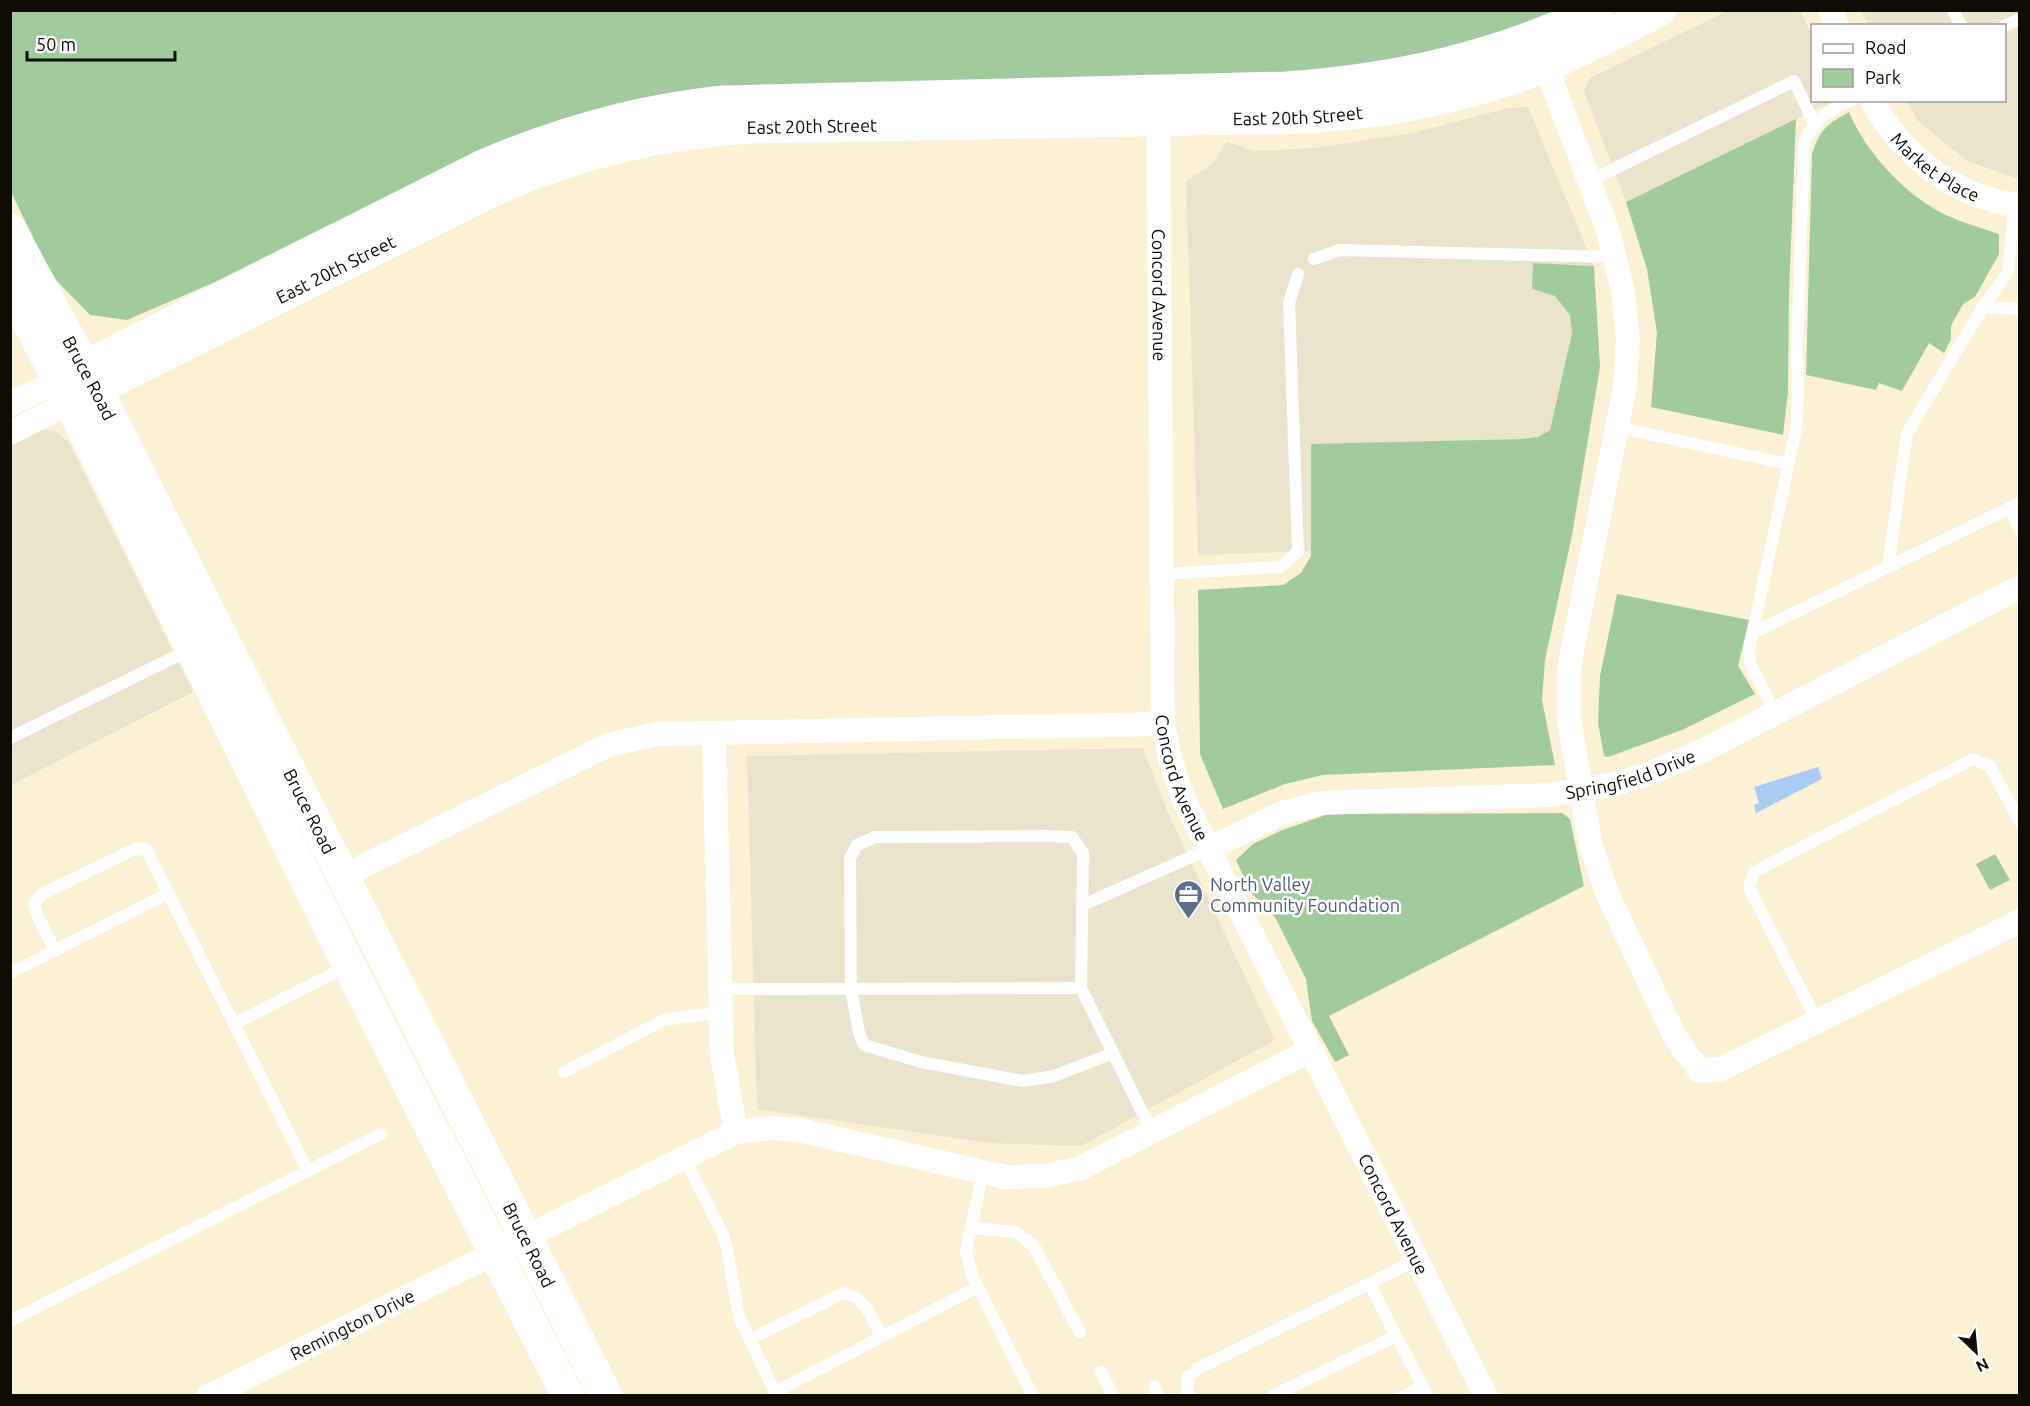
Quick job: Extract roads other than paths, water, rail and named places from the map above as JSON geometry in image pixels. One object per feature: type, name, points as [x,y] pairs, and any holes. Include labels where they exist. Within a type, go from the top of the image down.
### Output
[{"type":"street","name":"East 20th Street","points":[[1540,51],[1596,10]]},
{"type":"street","name":"East 20th Street","points":[[10,433],[78,384],[483,166],[535,144],[590,126],[644,114],[724,102],[1158,105],[1371,79],[1456,63],[1540,51],[1660,10]]},
{"type":"street","points":[[1830,10],[1836,24]]},
{"type":"street","points":[[1540,51],[1607,228],[1623,291],[1628,339],[1625,387],[1572,652],[1569,674],[1569,719],[1590,843],[1607,893],[1675,1036],[1700,1071],[1721,1069],[2019,921]]},
{"type":"street","name":"Market Place","points":[[1873,102],[1904,148],[1955,186],[1991,200],[2017,205]]},
{"type":"street","name":"Concord Avenue","points":[[1158,105],[1163,724],[1171,762],[1183,798],[1486,1395]]},
{"type":"street","name":"Bruce Road","points":[[10,230],[192,648],[349,966],[568,1395]]},
{"type":"street","name":"Bruce Road","points":[[10,286],[78,384],[343,876],[606,1395]]},
{"type":"street","name":"East 20th Street","points":[[10,404],[78,384]]},
{"type":"street","name":"Springfield Drive","points":[[1209,849],[1282,813],[1321,803],[1518,797],[1580,791],[1614,784],[1675,764],[2019,587]]},
{"type":"street","points":[[343,876],[608,745],[657,734],[714,735],[1163,724]]},
{"type":"street","points":[[714,735],[722,1055],[736,1132],[773,1128],[799,1130],[1005,1177],[1046,1176],[1081,1168],[1311,1050]]},
{"type":"street","name":"Remington Drive","points":[[209,1395],[736,1132]]},
{"type":"lane","points":[[1953,10],[1960,24]]},
{"type":"lane","points":[[1589,181],[1794,81],[1814,123]]},
{"type":"lane","points":[[1775,713],[1750,663],[1749,650],[1796,429],[1803,143],[1814,123],[1847,102]]},
{"type":"lane","points":[[1888,567],[1907,433],[1983,307],[2007,272],[2017,205]]},
{"type":"lane","points":[[1314,259],[1340,250],[1615,257]]},
{"type":"lane","points":[[1162,574],[1280,567],[1298,552],[1289,303],[1298,274]]},
{"type":"lane","points":[[1983,307],[2019,309]]},
{"type":"lane","points":[[1617,427],[1788,464]]},
{"type":"lane","points":[[1753,633],[2014,506],[2019,530]]},
{"type":"lane","points":[[10,738],[192,648]]},
{"type":"lane","points":[[1817,1021],[1749,888],[1754,872],[1973,759],[1990,765],[2019,822]]},
{"type":"lane","points":[[1113,1053],[1054,1076],[1023,1081],[921,1062],[864,1045],[859,1033],[851,989],[849,858],[857,845],[875,837],[1072,837],[1083,853],[1081,988],[1152,1132]]},
{"type":"lane","points":[[55,951],[34,904],[42,894],[137,848],[147,849],[308,1171]]},
{"type":"lane","points":[[1083,905],[1209,849]]},
{"type":"lane","points":[[10,973],[169,893]]},
{"type":"lane","points":[[234,1024],[349,966]]},
{"type":"lane","points":[[564,1072],[664,1020],[720,1001],[851,989],[1081,988]]},
{"type":"lane","points":[[10,1322],[381,1134]]},
{"type":"lane","points":[[684,1158],[722,1232],[739,1317],[776,1394],[978,1287]]},
{"type":"lane","points":[[983,1172],[966,1251],[972,1275],[1033,1395]]},
{"type":"lane","points":[[971,1228],[1016,1232],[1034,1246],[1080,1333]]},
{"type":"lane","points":[[1189,1395],[1188,1377],[1199,1368],[1417,1260]]},
{"type":"lane","points":[[1370,1284],[1425,1391],[1403,1395]]},
{"type":"lane","points":[[750,1339],[844,1293],[855,1296],[862,1303],[882,1337]]},
{"type":"lane","points":[[1273,1395],[1396,1336]]},
{"type":"lane","points":[[1101,1372],[1113,1395]]},
{"type":"water","points":[[1818,767],[1822,779],[1756,813],[1754,805],[1759,803],[1754,787]]},
{"type":"place","name":"North Valley Community Foundation","points":[[1189,920]]}]
